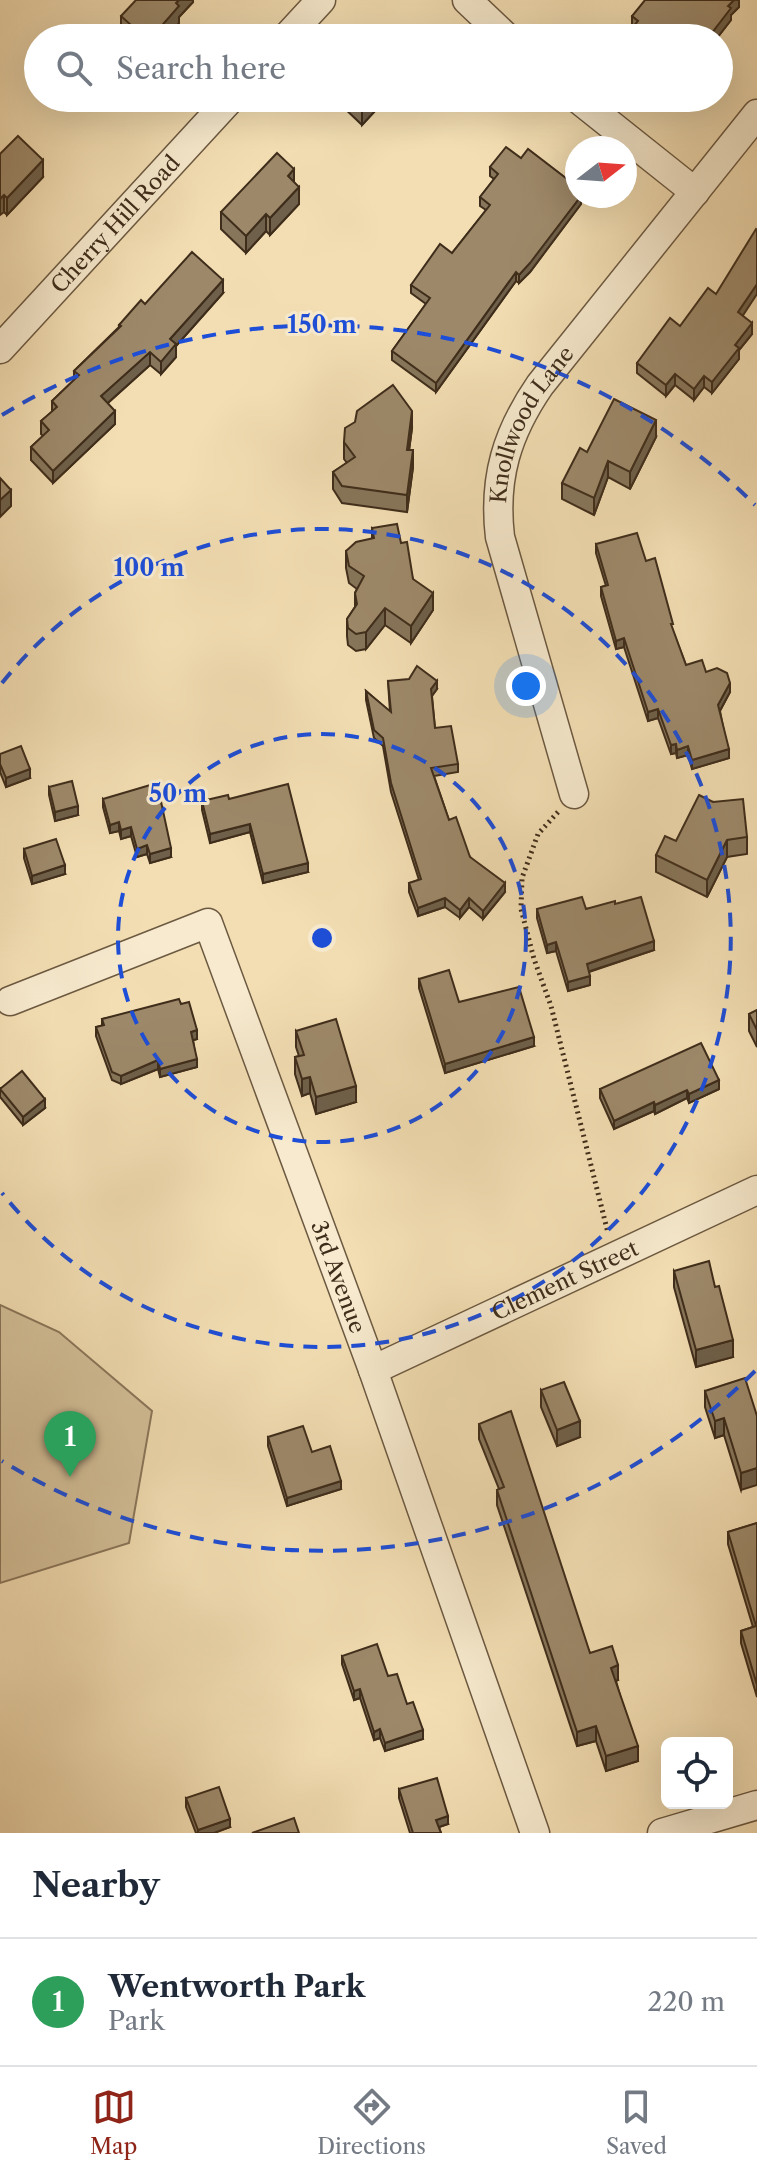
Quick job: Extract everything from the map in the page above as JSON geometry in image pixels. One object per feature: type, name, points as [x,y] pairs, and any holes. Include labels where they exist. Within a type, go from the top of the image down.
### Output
[{"type":"street","points":[[299,24],[321,0]]},
{"type":"street","points":[[467,0],[492,24]]},
{"type":"street","name":"Cherry Hill Road","points":[[0,349],[218,112]]},
{"type":"street","points":[[595,112],[695,192]]},
{"type":"street","name":"Knollwood Lane","points":[[574,794],[500,537],[498,491],[506,446],[540,385],[757,114]]},
{"type":"street","name":"3rd Avenue","points":[[10,1001],[208,923],[373,1370],[535,1833]]},
{"type":"street","name":"Clement Street","points":[[373,1370],[757,1190]]},
{"type":"street","points":[[662,1833],[757,1805]]},
{"type":"path","points":[[574,794],[538,834],[522,878],[521,909],[551,1006],[616,1257]]},
{"type":"shaded area","points":[[0,1305],[59,1332],[152,1411],[129,1543],[0,1583]]},
{"type":"building","points":[[136,0],[179,0],[176,3],[179,6],[163,24],[130,24],[121,16]]},
{"type":"building","points":[[645,0],[734,0],[719,24],[636,24],[638,21],[632,16]]},
{"type":"building","points":[[18,136],[43,160],[7,198],[4,195],[0,199],[0,154]]},
{"type":"building","points":[[506,147],[521,158],[528,149],[565,177],[565,208],[572,208],[530,263],[519,275],[516,272],[436,383],[392,351],[430,298],[411,285],[440,244],[452,253],[490,205],[480,197],[498,174],[490,167]]},
{"type":"building","points":[[277,153],[294,169],[288,176],[299,187],[270,218],[266,214],[246,236],[221,212]]},
{"type":"building","points":[[756,229],[757,284],[738,312],[752,323],[735,345],[739,348],[712,382],[704,376],[694,389],[675,374],[666,385],[637,363],[670,318],[680,326],[708,288],[716,294]]},
{"type":"building","points":[[192,252],[223,280],[170,339],[176,344],[161,362],[150,352],[101,396],[115,411],[53,471],[31,447],[49,430],[41,421],[57,407],[52,401],[79,375],[74,371],[121,326],[141,300],[145,304]]},
{"type":"building","points":[[393,385],[412,411],[407,450],[413,450],[407,495],[342,486],[333,472],[355,457],[344,442],[345,428],[355,422],[357,411]]},
{"type":"building","points":[[614,399],[656,420],[630,472],[608,461],[594,498],[562,483],[580,448],[587,452]]},
{"type":"building","points":[[0,478],[11,490],[0,500]]},
{"type":"building","points":[[397,524],[401,543],[407,542],[413,579],[433,593],[411,626],[385,608],[366,632],[356,634],[348,628],[347,619],[357,604],[355,593],[364,576],[349,566],[346,551],[356,542],[374,538],[372,528]]},
{"type":"building","points":[[637,533],[646,561],[655,558],[671,624],[686,665],[702,660],[706,672],[717,668],[727,673],[730,683],[718,705],[729,749],[692,760],[688,746],[677,750],[676,744],[671,745],[658,709],[648,712],[624,638],[616,641],[601,587],[608,585],[596,544]]},
{"type":"building","points":[[417,666],[437,681],[431,689],[435,728],[451,726],[458,764],[431,768],[449,820],[456,817],[470,857],[505,883],[483,911],[469,898],[460,910],[445,898],[418,908],[409,883],[421,879],[391,783],[383,738],[374,730],[366,691],[391,712],[388,681],[409,679]]},
{"type":"building","points":[[21,746],[30,769],[6,778],[0,764],[0,754]]},
{"type":"building","points":[[72,781],[78,806],[55,812],[49,787]]},
{"type":"building","points":[[157,783],[171,848],[150,854],[147,845],[137,849],[131,827],[121,830],[119,822],[110,825],[103,799]]},
{"type":"building","points":[[288,784],[308,863],[263,874],[250,824],[210,834],[202,801],[228,795],[229,799]]},
{"type":"building","points":[[699,795],[713,802],[743,799],[747,837],[727,840],[707,880],[656,855],[665,836],[676,841]]},
{"type":"building","points":[[56,839],[65,865],[32,876],[24,849]]},
{"type":"building","points":[[582,897],[586,909],[641,897],[654,941],[587,964],[590,976],[568,982],[556,942],[547,945],[537,909]]},
{"type":"building","points":[[449,970],[459,1002],[519,987],[534,1037],[445,1064],[419,979]]},
{"type":"building","points":[[179,999],[181,1004],[189,1002],[197,1030],[191,1032],[197,1059],[160,1069],[158,1060],[121,1076],[112,1072],[96,1027],[104,1025],[102,1019]]},
{"type":"building","points":[[757,1010],[757,1030],[749,1014]]},
{"type":"building","points":[[336,1019],[356,1086],[316,1097],[310,1077],[302,1079],[295,1057],[304,1055],[296,1031]]},
{"type":"building","points":[[701,1043],[719,1080],[689,1094],[687,1090],[655,1105],[654,1102],[614,1121],[600,1089]]},
{"type":"building","points":[[22,1071],[45,1099],[23,1117],[0,1089]]},
{"type":"building","points":[[709,1261],[733,1340],[696,1350],[674,1271]]},
{"type":"building","points":[[745,1378],[757,1416],[757,1468],[741,1473],[724,1418],[715,1421],[705,1391]]},
{"type":"building","points":[[564,1382],[580,1421],[557,1430],[541,1390]]},
{"type":"building","points":[[511,1411],[590,1653],[612,1646],[618,1665],[611,1668],[638,1746],[606,1756],[596,1726],[577,1732],[497,1490],[504,1487],[479,1424]]},
{"type":"building","points":[[303,1426],[312,1452],[330,1446],[341,1481],[287,1498],[268,1437]]},
{"type":"building","points":[[757,1523],[757,1685],[741,1631],[756,1626],[728,1532]]},
{"type":"building","points":[[377,1644],[388,1676],[397,1674],[407,1704],[413,1702],[423,1730],[385,1743],[380,1729],[374,1732],[360,1689],[354,1691],[342,1656]]},
{"type":"building","points":[[437,1778],[448,1816],[436,1820],[441,1833],[413,1833],[399,1789]]},
{"type":"building","points":[[219,1787],[230,1819],[198,1830],[186,1798]]},
{"type":"building","points":[[294,1818],[299,1833],[252,1833]]},
{"type":"place","name":"Wentworth Park","points":[[70,1477]]}]
